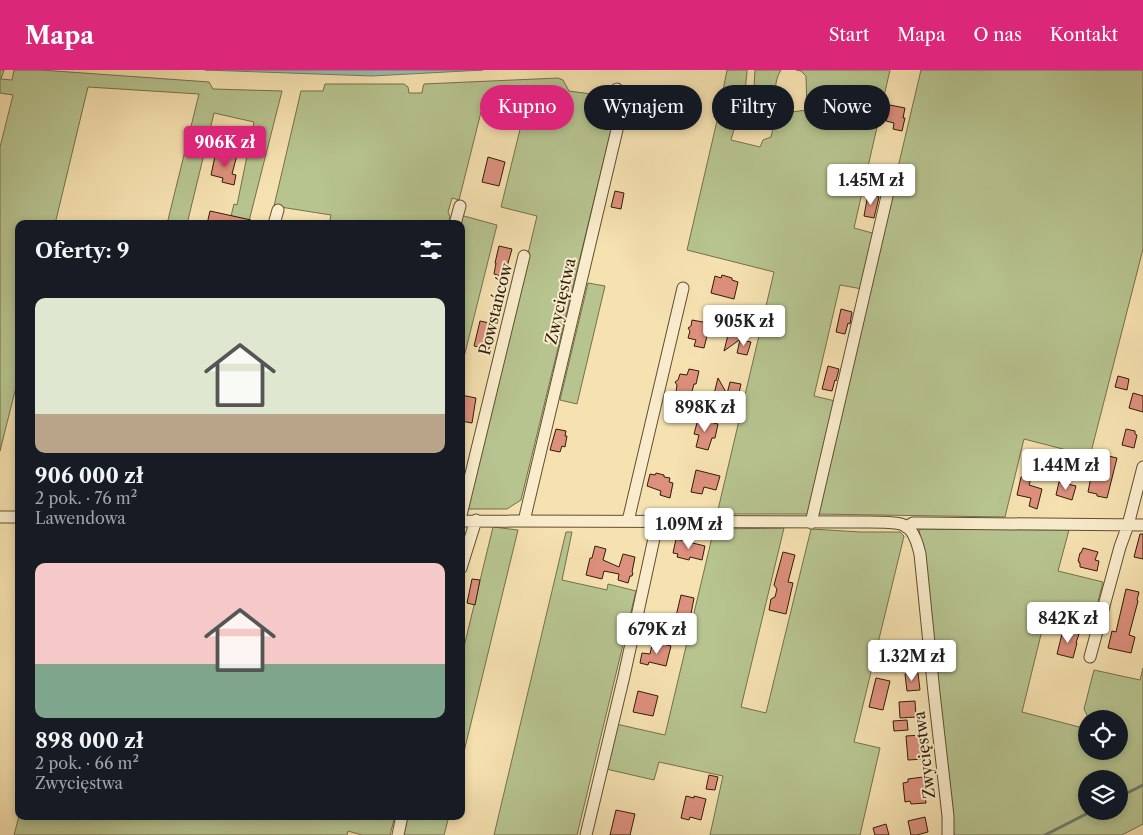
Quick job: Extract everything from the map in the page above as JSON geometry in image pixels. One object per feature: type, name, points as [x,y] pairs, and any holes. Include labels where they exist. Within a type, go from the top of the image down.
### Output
[{"type":"street","name":"Zwycięstwa","points":[[524,521],[617,130]]},
{"type":"street","points":[[811,523],[891,179]]},
{"type":"street","points":[[456,220],[460,206]]},
{"type":"street","points":[[275,220],[278,210]]},
{"type":"street","name":"Powstańców","points":[[465,499],[524,256]]},
{"type":"street","points":[[628,521],[684,288]]},
{"type":"street","points":[[1090,657],[1143,467]]},
{"type":"street","points":[[0,517],[15,517]]},
{"type":"street","points":[[465,520],[894,523],[906,527],[913,523],[1143,525]]},
{"type":"street","points":[[465,555],[476,520]]},
{"type":"street","points":[[586,835],[658,520]]},
{"type":"street","name":"Zwycięstwa","points":[[906,527],[912,532],[917,541],[920,554],[948,816],[948,835]]},
{"type":"street","points":[[398,835],[401,820]]},
{"type":"green space","points":[[0,70],[4,70],[1,79],[12,80],[14,70],[41,70],[209,82],[213,89],[282,91],[249,220],[231,216],[234,204],[237,205],[254,122],[214,113],[188,220],[168,220],[199,94],[88,87],[56,220],[15,220],[15,391],[0,451],[0,147],[13,95],[0,93]]},
{"type":"green space","points":[[727,70],[747,70],[746,85],[724,85]]},
{"type":"green space","points":[[755,70],[781,70],[776,85],[754,85]]},
{"type":"green space","points":[[796,70],[890,70],[887,85],[806,85],[806,76],[801,71]]},
{"type":"green space","points":[[921,70],[1143,70],[1143,249],[1090,456],[1024,439],[1005,517],[816,514]]},
{"type":"green space","points":[[558,78],[563,80],[566,85],[480,85],[480,116],[459,200],[452,198],[448,212],[449,220],[330,220],[331,215],[274,206],[301,91],[323,91],[325,84],[404,84],[408,87],[409,93],[422,93],[424,84]]},
{"type":"green space","points":[[574,92],[584,93],[584,130],[611,130],[521,500],[507,509],[467,509],[537,216],[501,207],[520,130],[574,130]]},
{"type":"green space","points":[[804,110],[804,130],[876,130],[854,228],[876,234],[862,289],[840,285],[814,396],[835,401],[808,514],[717,514],[774,272],[687,250],[715,130],[734,130],[731,140],[760,147],[763,140],[771,137],[773,130],[794,130],[794,112]]},
{"type":"green space","points":[[464,216],[497,225],[465,353],[465,220],[459,220]]},
{"type":"green space","points":[[588,283],[605,286],[577,404],[560,400]]},
{"type":"green space","points":[[493,527],[518,530],[465,748],[465,642]]},
{"type":"green space","points":[[784,528],[741,707],[766,713],[811,529],[900,532],[904,536],[854,742],[880,748],[860,835],[710,835],[723,776],[659,762],[654,780],[606,769],[616,724],[665,735],[713,533],[720,529]]},
{"type":"green space","points":[[919,529],[1069,530],[1058,571],[1103,582],[1091,629],[1045,618],[1022,712],[1078,727],[1078,760],[1128,760],[1128,710],[1084,709],[1094,670],[1140,680],[1143,668],[1143,824],[1122,835],[954,835]]},
{"type":"green space","points":[[566,532],[572,532],[562,580],[607,590],[608,584],[636,591],[577,835],[494,835]]},
{"type":"green space","points":[[18,820],[394,820],[390,835],[362,835],[348,831],[347,835],[14,835]]},
{"type":"green space","points":[[407,820],[448,820],[444,835],[404,835]]},
{"type":"water","points":[[205,70],[483,70],[372,76]]},
{"type":"building","points":[[890,105],[905,108],[902,131],[893,129],[894,123],[890,122]]},
{"type":"building","points":[[221,152],[237,155],[232,174],[236,175],[234,185],[222,182],[223,178],[211,175],[215,156],[220,157]]},
{"type":"building","points":[[488,157],[505,162],[499,186],[482,182]]},
{"type":"building","points":[[615,191],[624,193],[621,209],[611,207]]},
{"type":"building","points":[[868,194],[879,197],[874,218],[864,216]]},
{"type":"building","points":[[210,211],[251,220],[208,220]]},
{"type":"building","points":[[499,246],[512,249],[504,277],[494,274]]},
{"type":"building","points":[[722,275],[738,282],[734,299],[711,293],[715,276],[721,278]]},
{"type":"building","points":[[841,309],[852,312],[850,324],[848,323],[845,334],[836,332]]},
{"type":"building","points":[[692,320],[708,323],[704,348],[694,346],[696,340],[688,338],[690,331],[688,328],[691,326]]},
{"type":"building","points":[[480,321],[494,324],[492,332],[494,333],[489,349],[474,346]]},
{"type":"building","points":[[729,331],[746,335],[724,351]]},
{"type":"building","points":[[740,340],[751,342],[747,355],[737,353]]},
{"type":"building","points":[[828,366],[839,369],[832,391],[822,389]]},
{"type":"building","points":[[689,369],[699,371],[691,395],[676,392],[677,385],[675,382],[680,374],[687,375]]},
{"type":"building","points":[[1118,376],[1129,379],[1127,390],[1115,387]]},
{"type":"building","points":[[718,378],[727,394],[730,382],[741,384],[738,397],[728,395],[732,402],[713,398]]},
{"type":"building","points":[[1133,393],[1143,396],[1143,412],[1129,408]]},
{"type":"building","points":[[465,396],[476,398],[472,423],[465,422]]},
{"type":"building","points":[[698,419],[718,424],[715,438],[712,438],[708,450],[696,447],[699,435],[694,434]]},
{"type":"building","points":[[556,429],[566,431],[565,436],[567,436],[565,447],[562,446],[560,452],[550,450]]},
{"type":"building","points":[[1126,429],[1135,431],[1137,435],[1134,448],[1122,445]]},
{"type":"building","points":[[1104,455],[1117,458],[1107,498],[1088,492],[1091,477],[1098,479]]},
{"type":"building","points":[[696,470],[720,476],[716,490],[704,487],[702,494],[691,492]]},
{"type":"building","points":[[656,473],[670,478],[669,482],[673,483],[670,498],[660,495],[661,491],[647,486],[650,474],[655,475]]},
{"type":"building","points":[[1021,477],[1031,479],[1029,485],[1042,489],[1037,509],[1029,506],[1031,498],[1017,495]]},
{"type":"building","points":[[1059,482],[1076,486],[1072,500],[1056,495]]},
{"type":"building","points":[[1140,534],[1143,534],[1143,559],[1134,557]]},
{"type":"building","points":[[676,539],[705,546],[702,560],[690,557],[689,560],[677,557],[678,554],[673,553]]},
{"type":"building","points":[[595,546],[606,549],[603,560],[619,567],[623,554],[635,557],[633,573],[628,583],[618,580],[619,574],[604,571],[602,579],[586,575]]},
{"type":"building","points":[[1083,548],[1098,552],[1095,560],[1099,561],[1097,571],[1080,567],[1078,561]]},
{"type":"building","points":[[783,552],[795,555],[788,582],[793,583],[786,614],[769,610],[771,599],[775,597],[777,589],[774,585]]},
{"type":"building","points":[[472,579],[480,580],[475,605],[467,603]]},
{"type":"building","points":[[1126,589],[1139,592],[1129,635],[1135,637],[1131,653],[1108,648],[1112,631],[1116,632]]},
{"type":"building","points":[[681,595],[694,598],[690,619],[676,616]]},
{"type":"building","points":[[1063,630],[1079,634],[1073,658],[1057,654]]},
{"type":"building","points":[[653,641],[671,646],[666,666],[649,662],[648,665],[640,663],[642,653],[650,654]]},
{"type":"building","points":[[918,673],[920,690],[907,691],[905,674]]},
{"type":"building","points":[[876,678],[890,681],[883,710],[869,707]]},
{"type":"building","points":[[638,691],[658,696],[653,716],[633,712]]},
{"type":"building","points":[[915,701],[916,717],[900,718],[899,702]]},
{"type":"building","points":[[907,720],[908,730],[894,731],[893,721]]},
{"type":"building","points":[[922,735],[924,759],[908,760],[906,736]]},
{"type":"building","points":[[709,775],[718,777],[715,790],[706,789]]},
{"type":"building","points":[[923,777],[926,803],[911,804],[910,801],[905,802],[903,783],[908,782],[908,779]]},
{"type":"building","points":[[686,796],[706,799],[701,820],[690,817],[689,820],[681,818]]},
{"type":"building","points":[[616,810],[635,814],[630,835],[610,835]]},
{"type":"building","points":[[925,817],[928,832],[911,835],[908,821]]},
{"type":"building","points":[[886,824],[889,835],[875,835],[873,828]]},
{"type":"waterway","points":[[1128,792],[1143,785]]},
{"type":"waterway","points":[[1045,835],[1078,818]]}]
